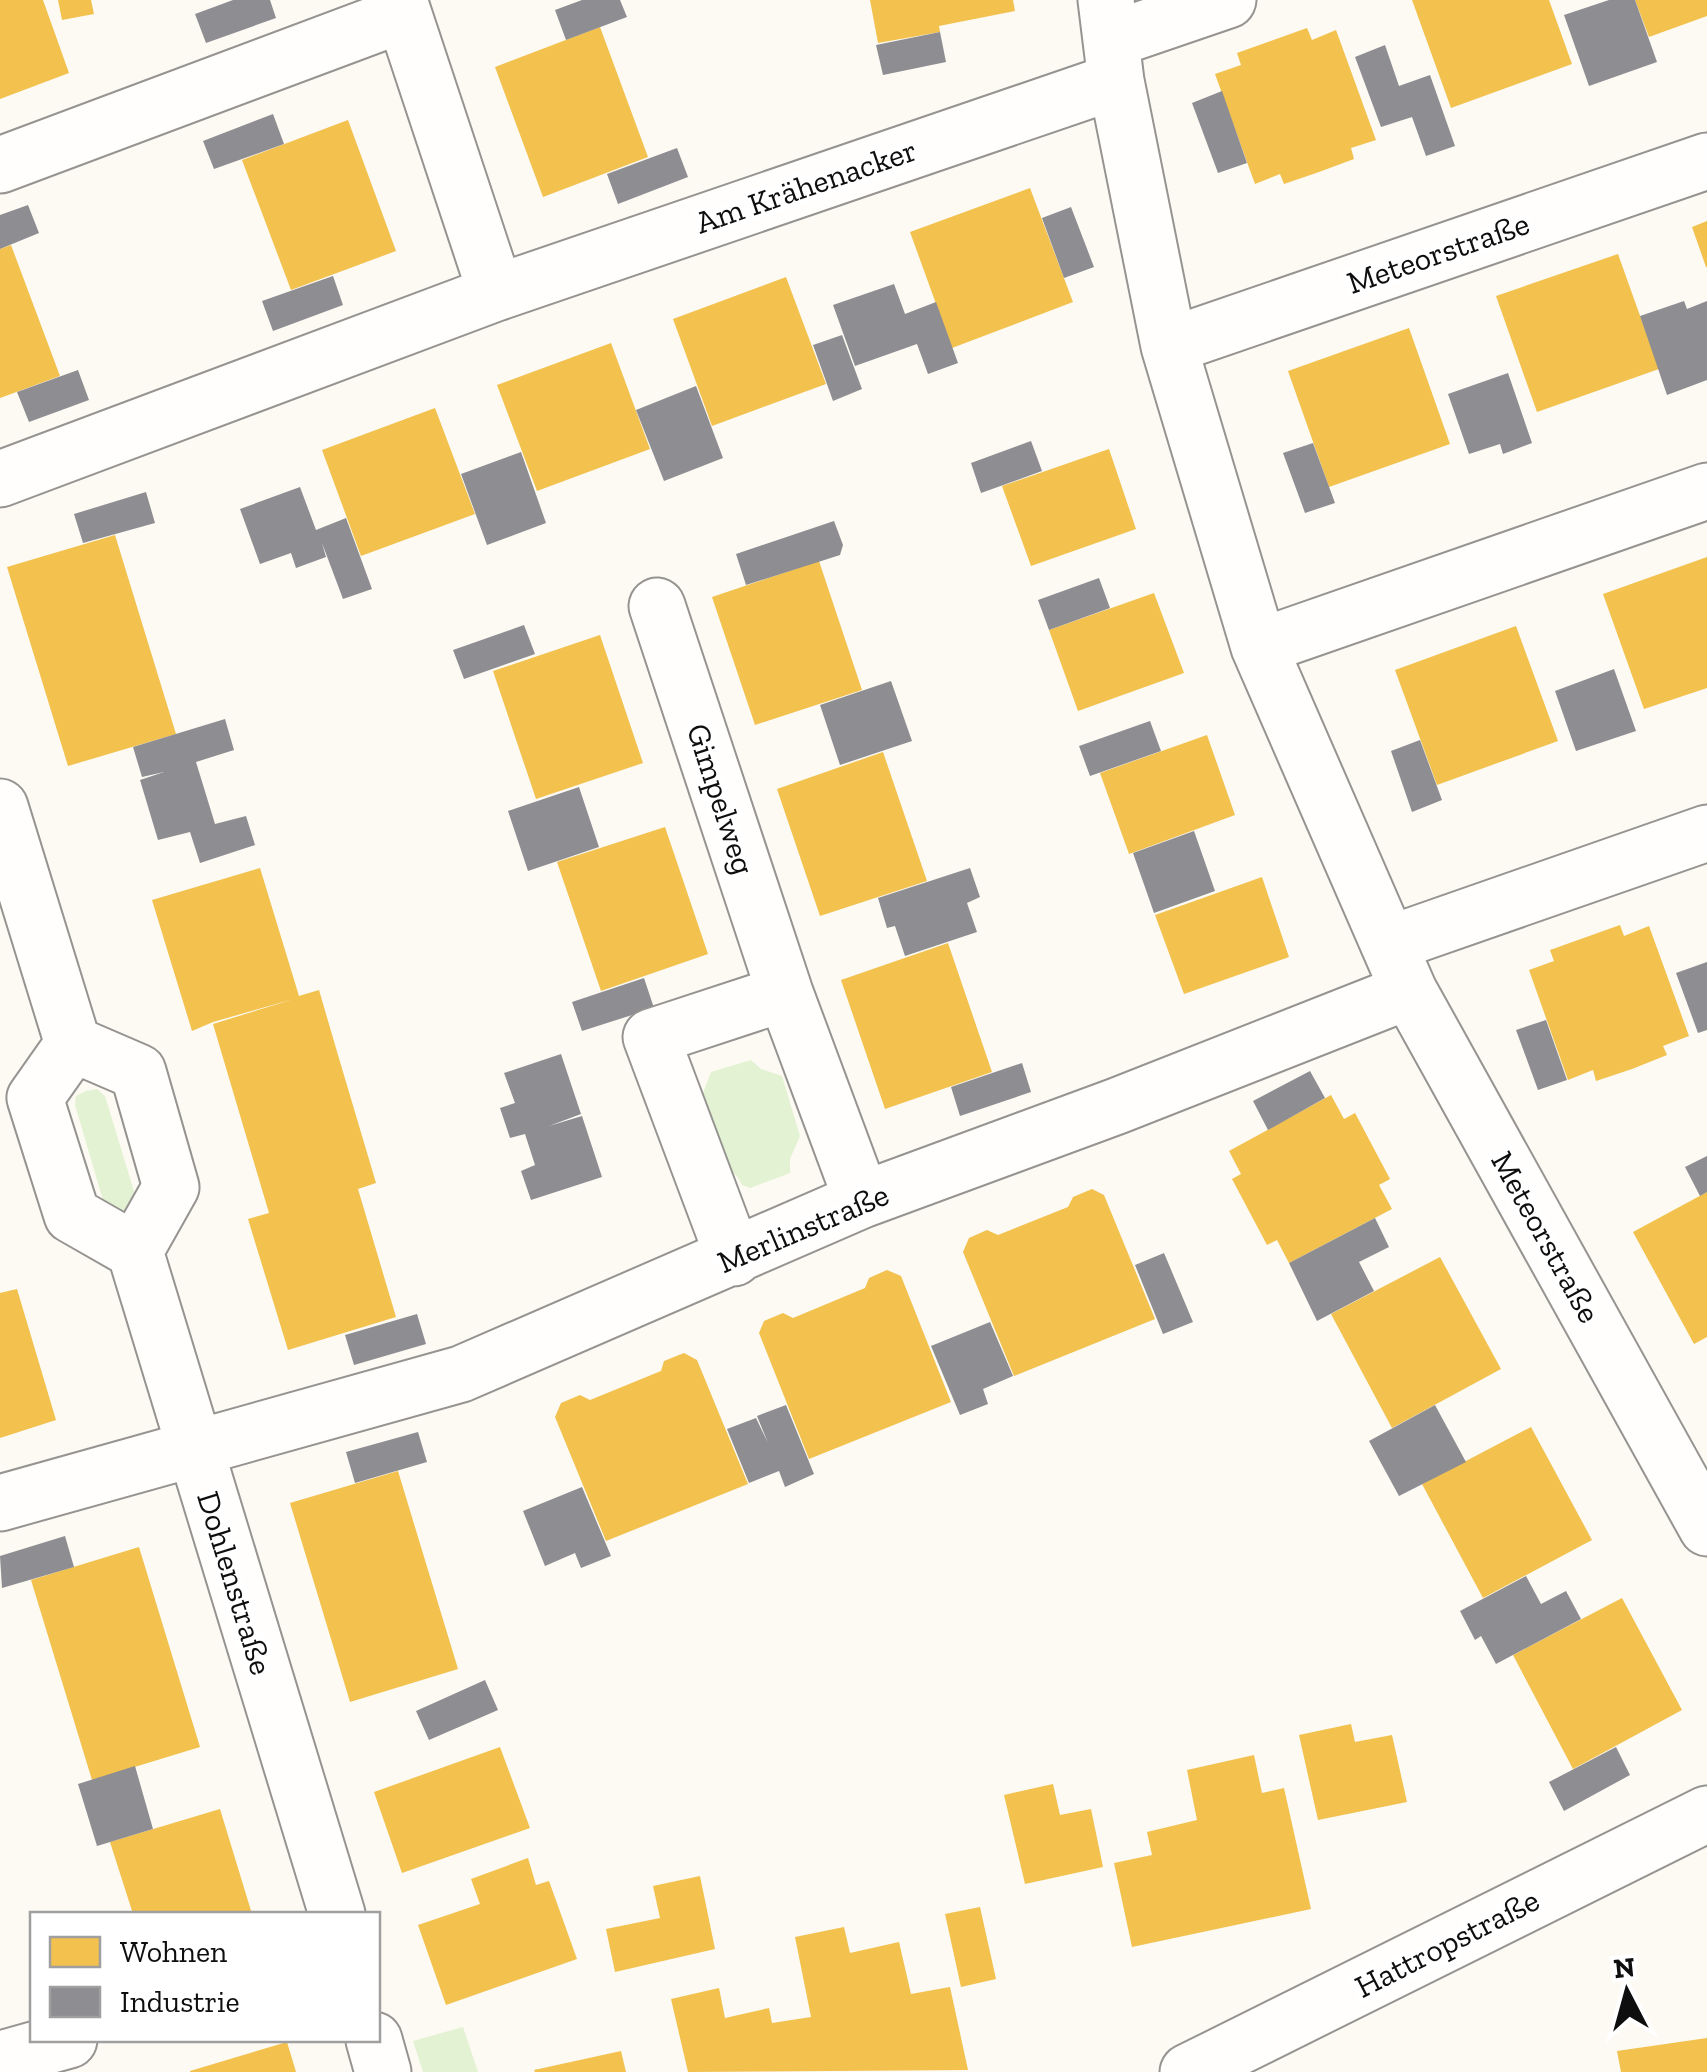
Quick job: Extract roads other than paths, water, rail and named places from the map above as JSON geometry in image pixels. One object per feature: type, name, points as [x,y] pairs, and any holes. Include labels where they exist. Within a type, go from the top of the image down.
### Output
[{"type":"street","name":"Am Krähenacker","points":[[0,479],[496,294],[1111,40],[1228,0]]},
{"type":"street","points":[[0,165],[400,8],[496,294]]},
{"type":"street","name":"Meteorstraße","points":[[1111,40],[1169,346],[1259,647],[1399,968],[1707,1528]]},
{"type":"street","name":"Meteorstraße","points":[[1169,346],[1707,160]]},
{"type":"street","points":[[1259,647],[1707,491]]},
{"type":"street","name":"Gimpelweg","points":[[657,606],[785,993],[862,1200]]},
{"type":"street","points":[[0,807],[10,875],[73,1044],[138,1072],[171,1187],[135,1251],[72,1214],[35,1098],[73,1044]]},
{"type":"street","points":[[1399,968],[1707,832]]},
{"type":"street","name":"Merlinstraße","points":[[0,1503],[461,1374],[862,1200],[1117,1106],[1399,968]]},
{"type":"street","points":[[734,1258],[652,1037],[785,993]]},
{"type":"street","name":"Dohlenstraße","points":[[135,1251],[336,1912]]},
{"type":"street","name":"Hattropstraße","points":[[1188,2072],[1707,1814]]},
{"type":"street","points":[[1,2059],[62,2042]]},
{"type":"street","points":[[375,2042],[383,2072]]}]
